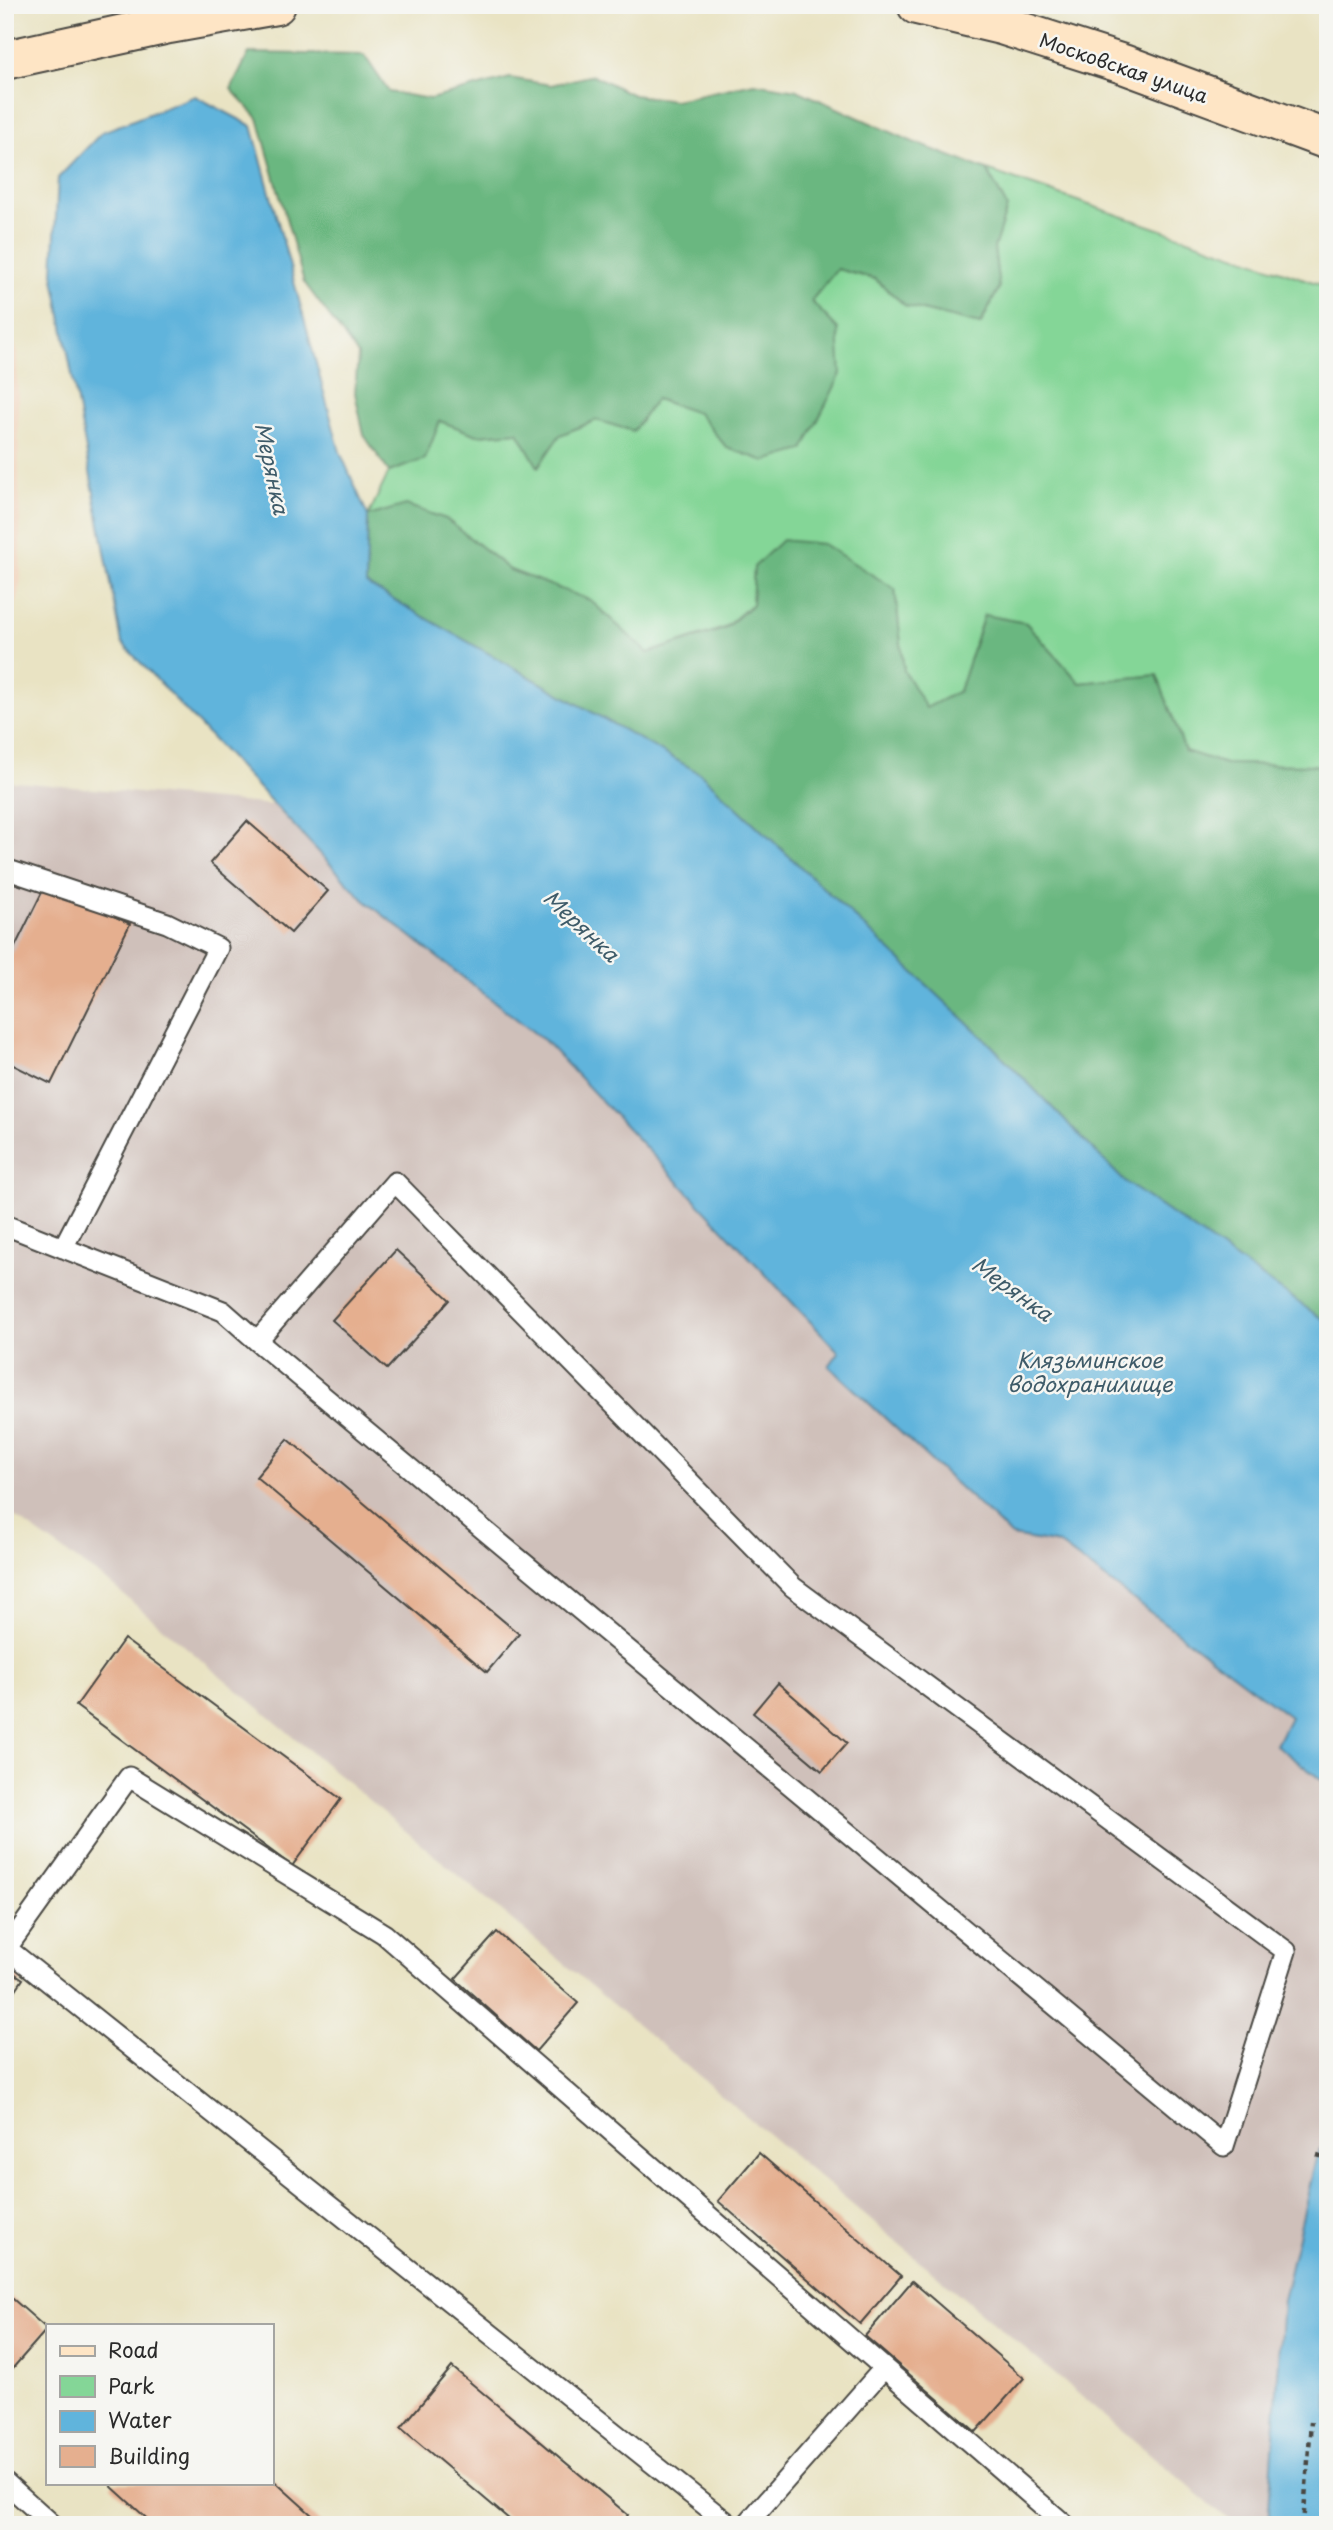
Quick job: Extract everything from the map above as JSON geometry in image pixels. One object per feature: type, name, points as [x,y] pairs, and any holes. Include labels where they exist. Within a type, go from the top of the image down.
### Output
[{"type":"main road","points":[[5,60],[169,24],[276,5]]},
{"type":"main road","name":"Московская улица","points":[[917,5],[1002,25],[1123,64],[1328,140]]},
{"type":"lane","points":[[5,869],[166,923],[218,948],[63,1248]]},
{"type":"lane","points":[[5,1225],[223,1311],[257,1341],[1224,2146],[1286,1951],[793,1587],[395,1182],[257,1341]]},
{"type":"lane","points":[[730,2525],[6,1947],[129,1777],[384,1934],[1065,2525]]},
{"type":"lane","points":[[746,2525],[884,2368]]},
{"type":"lane","points":[[5,2482],[53,2525]]},
{"type":"path","points":[[1317,2155],[1328,2158]]},
{"type":"path","points":[[1303,2525],[1311,2422]]},
{"type":"shaded area","points":[[5,318],[17,350],[21,579],[5,663]]},
{"type":"shaded area","points":[[5,781],[273,805],[364,900],[546,1042],[839,1353],[829,1366],[1011,1536],[1059,1544],[1290,1718],[1276,1745],[1328,1785],[1328,2137],[1317,2155],[1283,2300],[1268,2525],[1235,2525],[107,1581],[5,1510]]},
{"type":"green space","points":[[249,53],[364,55],[389,92],[430,99],[510,78],[551,85],[593,75],[633,95],[675,100],[754,83],[797,90],[913,142],[987,170],[1007,207],[994,248],[999,288],[980,324],[906,306],[875,279],[837,269],[811,301],[838,329],[841,374],[803,450],[765,461],[727,448],[698,413],[656,399],[633,431],[596,420],[560,435],[538,467],[518,432],[477,435],[440,421],[425,459],[389,472],[364,435],[355,393],[358,355],[304,282],[258,118],[231,89]]},
{"type":"green space","points":[[987,170],[1328,287],[1328,771],[1315,765],[1225,764],[1185,751],[1157,675],[1080,683],[1026,623],[984,615],[959,691],[926,709],[904,671],[895,589],[754,567],[752,604],[724,628],[648,653],[590,600],[510,570],[446,519],[368,516],[389,472],[425,459],[440,421],[477,435],[518,432],[560,435],[597,420],[633,431],[656,399],[698,413],[727,448],[765,461],[838,329],[811,301],[837,269],[875,279],[906,306],[981,324],[999,288],[994,248],[1007,207]]},
{"type":"green space","points":[[406,505],[446,519],[510,570],[590,600],[648,653],[724,629],[752,605],[754,567],[782,540],[823,544],[895,589],[904,671],[926,708],[959,691],[984,615],[1026,623],[1080,683],[1157,675],[1185,751],[1225,764],[1315,765],[1328,771],[1328,1323],[1124,1181],[987,1041],[701,774],[366,584],[368,516]]},
{"type":"water","name":"Клязьминское водохранилище","points":[[195,96],[252,126],[340,452],[368,516],[366,584],[701,774],[987,1041],[1124,1181],[1328,1323],[1328,1785],[1276,1745],[1290,1717],[1059,1544],[1012,1536],[829,1366],[839,1352],[546,1042],[364,900],[122,643],[53,273],[58,178],[102,132]]},
{"type":"water","points":[[1328,2137],[1328,2525],[1268,2525],[1283,2300],[1317,2155]]},
{"type":"building","points":[[247,821],[328,891],[291,933],[210,863]]},
{"type":"building","points":[[47,882],[130,924],[51,1084],[5,1061],[5,967]]},
{"type":"building","points":[[396,1250],[450,1300],[387,1369],[332,1320]]},
{"type":"building","points":[[288,1439],[519,1634],[487,1672],[256,1477]]},
{"type":"building","points":[[124,1639],[341,1799],[292,1866],[76,1706]]},
{"type":"building","points":[[778,1683],[847,1743],[822,1771],[753,1713]]},
{"type":"building","points":[[497,1932],[578,2003],[536,2051],[455,1979]]},
{"type":"building","points":[[5,1967],[23,1979],[5,2006]]},
{"type":"building","points":[[759,2153],[901,2276],[860,2324],[718,2201]]},
{"type":"building","points":[[912,2281],[1024,2378],[976,2432],[865,2336]]},
{"type":"building","points":[[5,2292],[46,2330],[5,2377]]},
{"type":"building","points":[[452,2367],[628,2515],[620,2525],[516,2525],[401,2428]]},
{"type":"building","points":[[273,2480],[323,2525],[154,2525],[111,2486],[273,2484]]},
{"type":"water label","name":"Мерянка","points":[[273,468]]},
{"type":"water label","name":"Мерянка","points":[[582,925]]},
{"type":"water label","name":"Мерянка","points":[[1013,1288]]}]
